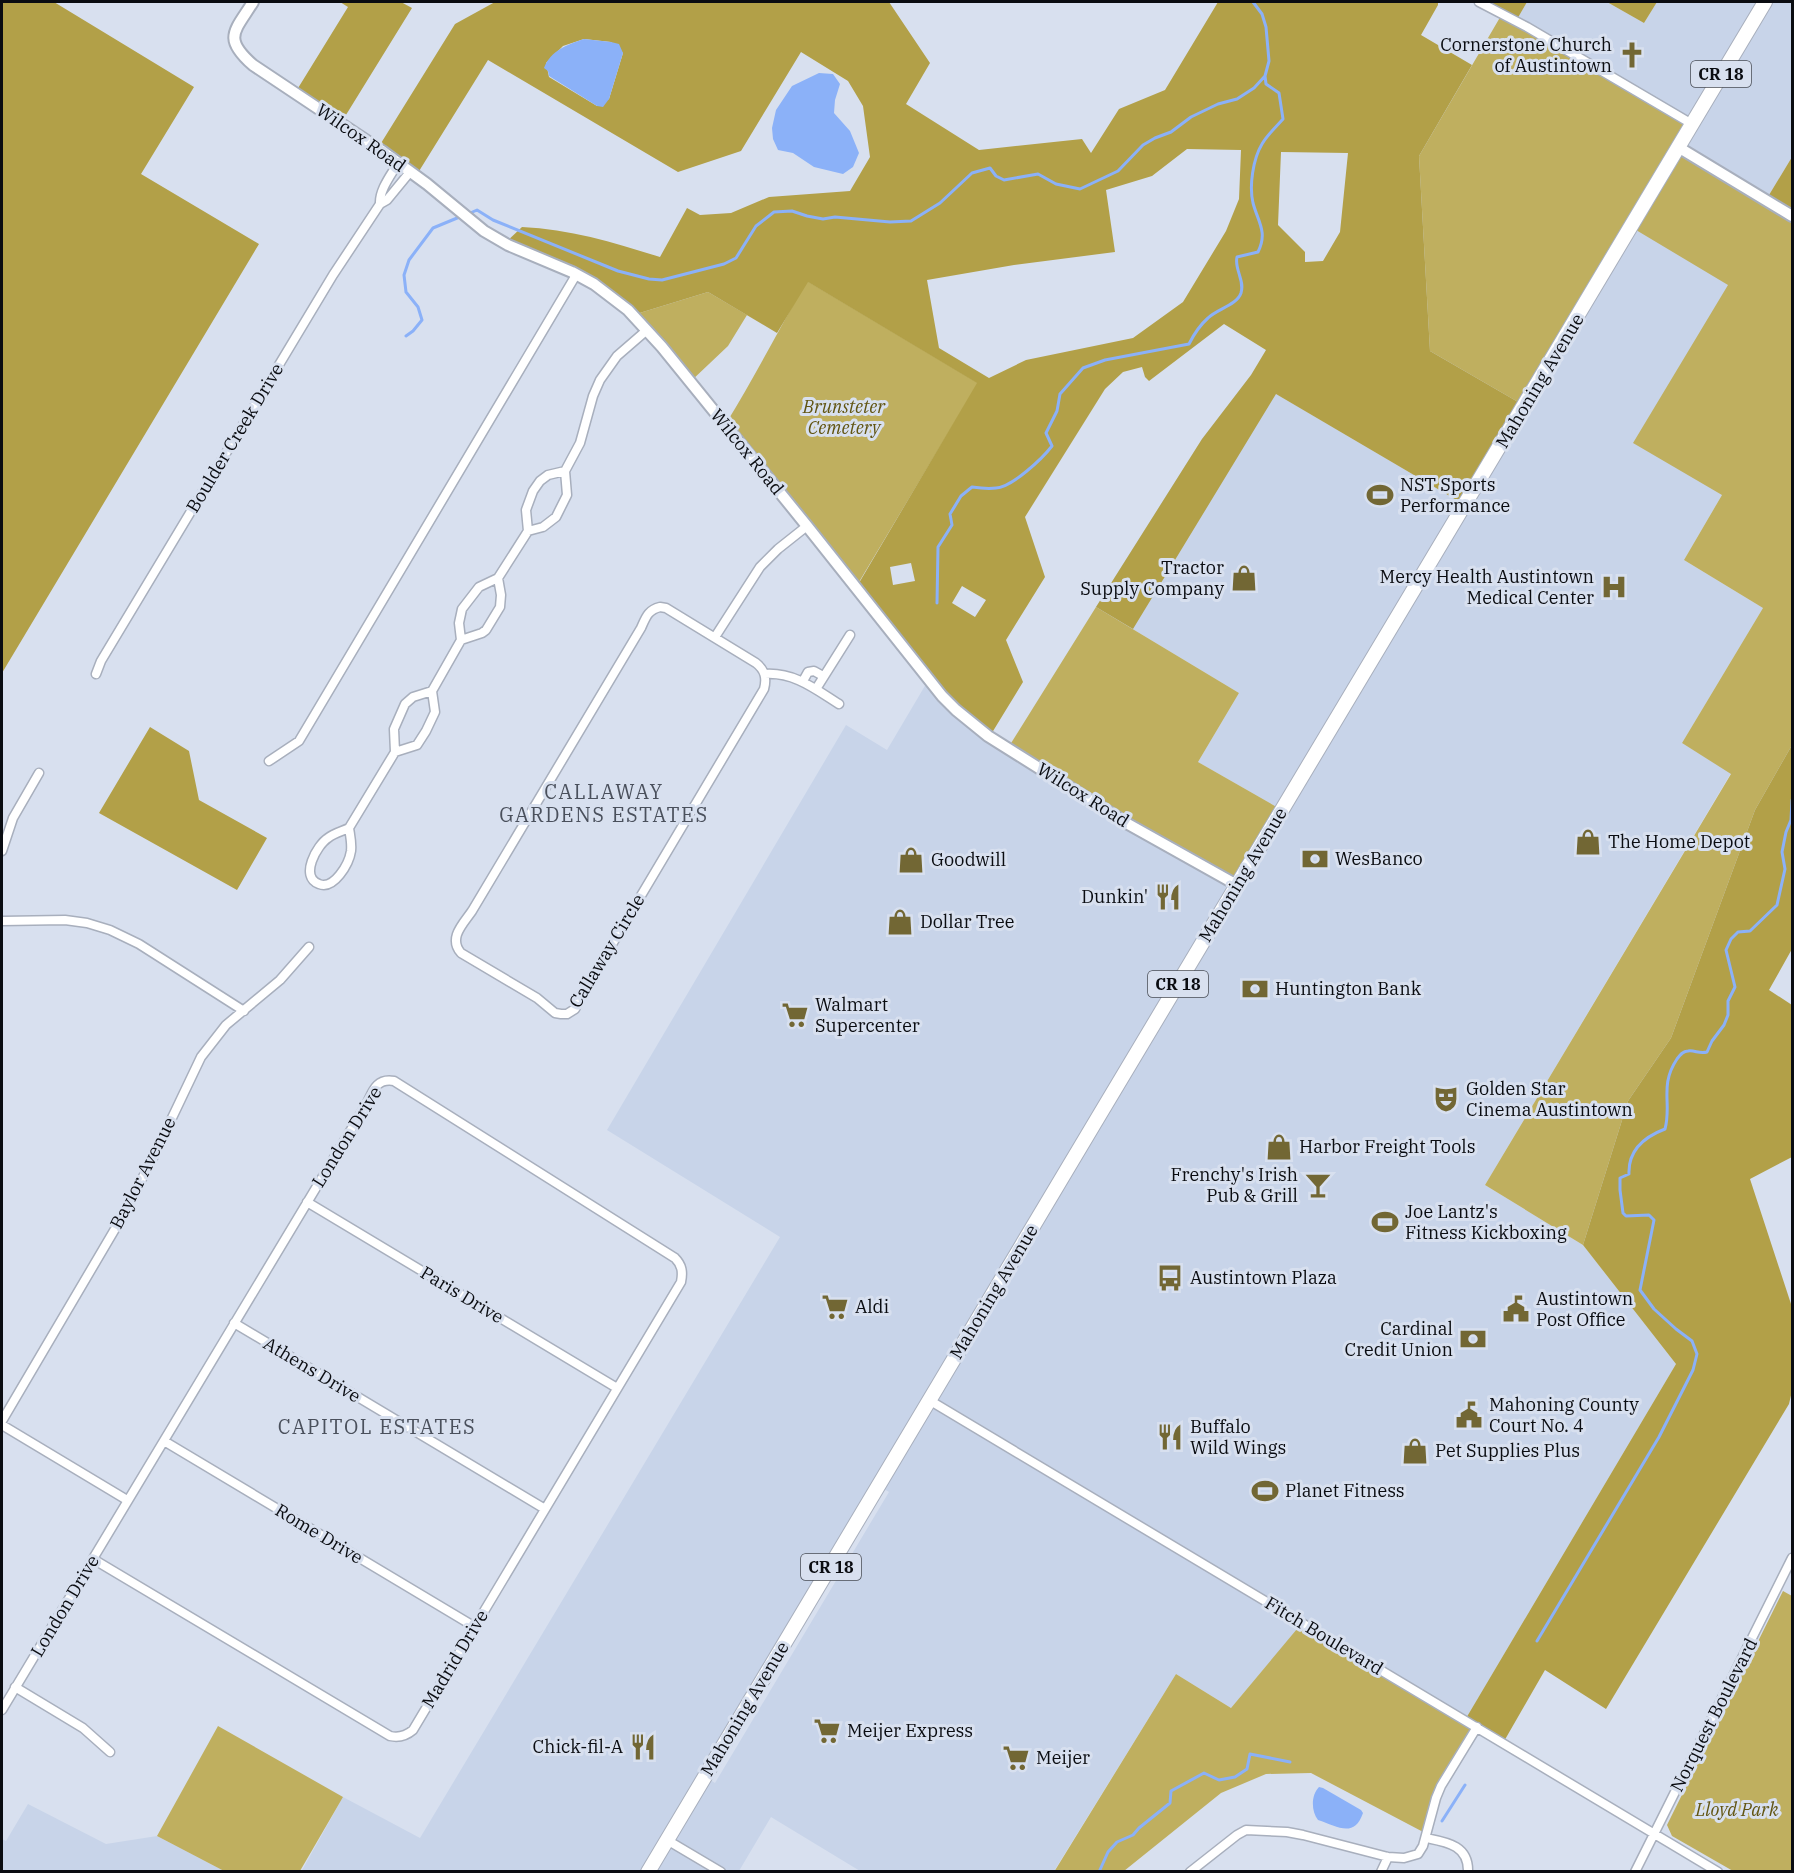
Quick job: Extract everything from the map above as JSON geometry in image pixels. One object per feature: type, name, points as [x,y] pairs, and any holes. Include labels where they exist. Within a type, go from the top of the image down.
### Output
[{"type":"main road","name":"Mahoning Avenue","points":[[648,1872],[1765,2]]},
{"type":"street","name":"Wilcox Road","points":[[253,2],[236,29],[234,43],[253,65],[398,163],[484,231],[508,245],[594,284],[628,310],[647,330],[807,526],[942,696],[972,723],[988,736],[1128,824],[1237,885]]},
{"type":"street","points":[[1479,2],[1527,27],[1692,124]]},
{"type":"street","points":[[1678,147],[1792,216]]},
{"type":"street","name":"Boulder Creek Drive","points":[[380,204],[384,187],[398,163]]},
{"type":"street","name":"Boulder Creek Drive","points":[[96,674],[101,661],[333,275],[380,204],[387,200],[410,172]]},
{"type":"street","points":[[269,761],[298,741],[576,275]]},
{"type":"street","points":[[528,531],[543,527],[556,517],[567,495],[565,471],[580,443],[593,396],[600,381],[617,356],[647,330]]},
{"type":"street","points":[[395,752],[417,745],[426,731],[435,712],[432,691],[461,640],[459,623],[462,609],[478,587],[498,578],[528,531],[526,510],[533,491],[548,476],[565,471]]},
{"type":"street","points":[[715,638],[760,567],[807,526]]},
{"type":"street","points":[[461,640],[482,633],[496,615],[502,602],[498,578]]},
{"type":"street","name":"Callaway Circle","points":[[654,608],[666,608],[756,663],[765,674],[764,689],[575,1009],[567,1014],[555,1012],[537,998],[461,953],[456,945],[457,934],[648,613],[654,608]]},
{"type":"street","points":[[816,690],[850,635]]},
{"type":"street","points":[[803,681],[808,672],[814,670],[824,676]]},
{"type":"street","points":[[765,674],[776,673],[803,681],[839,704]]},
{"type":"street","points":[[349,828],[351,847],[348,861],[331,883],[316,884],[310,868],[315,854],[328,838],[349,828],[395,752],[394,729],[405,704],[413,697],[432,691]]},
{"type":"street","points":[[2,851],[13,818],[39,773]]},
{"type":"street","points":[[2,921],[65,920],[87,923],[110,930],[140,944],[244,1011]]},
{"type":"street","name":"Baylor Avenue","points":[[2,1423],[115,1229],[151,1162],[201,1057],[226,1025],[280,980],[309,947]]},
{"type":"street","name":"London Drive","points":[[2,1710],[367,1103],[374,1087],[383,1080],[394,1082],[675,1258],[682,1269]]},
{"type":"street","name":"Paris Drive","points":[[307,1202],[617,1388]]},
{"type":"street","name":"Madrid Drive","points":[[93,1559],[380,1730],[394,1737],[408,1734],[413,1730],[681,1282],[682,1269]]},
{"type":"street","name":"Athens Drive","points":[[234,1323],[545,1509]]},
{"type":"street","name":"Fitch Boulevard","points":[[929,1400],[1718,1872]]},
{"type":"street","points":[[2,1423],[127,1500]]},
{"type":"street","name":"Rome Drive","points":[[164,1441],[475,1627]]},
{"type":"street","name":"Norquest Boulevard","points":[[1635,1872],[1792,1558]]},
{"type":"street","points":[[15,1687],[83,1728],[110,1752]]},
{"type":"street","points":[[1190,1872],[1237,1834],[1246,1830],[1278,1831],[1303,1835],[1388,1857],[1411,1857],[1418,1854],[1426,1838],[1441,1786],[1478,1727]]},
{"type":"street","points":[[1426,1838],[1453,1844],[1468,1861],[1468,1872]]},
{"type":"street","points":[[667,1840],[720,1872]]},
{"type":"street","points":[[1381,1872],[1388,1857]]},
{"type":"shaded area","points":[[2,2],[54,2],[194,87],[141,174],[259,244],[2,673]]},
{"type":"shaded area","points":[[340,2],[401,2],[412,8],[341,123],[295,93],[348,7]]},
{"type":"shaded area","points":[[495,2],[889,2],[930,63],[906,104],[979,150],[1082,139],[1091,153],[1119,109],[1165,90],[1218,2],[1438,2],[1421,35],[1472,65],[1419,156],[1430,351],[1525,406],[1465,505],[1276,394],[1133,629],[1096,607],[1202,439],[1251,375],[1266,350],[1224,324],[1149,381],[1142,367],[1123,372],[1105,389],[1025,517],[1045,577],[1006,640],[1023,682],[990,736],[972,723],[856,588],[977,383],[808,282],[777,333],[708,292],[633,315],[610,295],[505,243],[522,227],[540,228],[592,238],[660,257],[687,208],[700,215],[731,213],[769,197],[850,191],[870,157],[863,106],[848,81],[801,52],[741,151],[678,172],[488,60],[416,176],[378,148],[455,24]],"holes":[[[584,39],[611,42],[623,53],[609,99],[597,106],[549,77],[546,63],[563,46]],[[1187,149],[1241,150],[1239,199],[1226,231],[1183,302],[1133,338],[1026,360],[989,378],[939,348],[927,280],[1014,265],[1115,252],[1106,190],[1152,176]],[[1281,152],[1348,153],[1340,232],[1323,261],[1305,262],[1305,252],[1278,225]],[[911,563],[915,581],[893,585],[890,567]],[[962,586],[986,600],[975,617],[952,603]]]},
{"type":"shaded area","points":[[1492,2],[1527,2],[1516,21],[1489,7]]},
{"type":"shaded area","points":[[1527,2],[1607,2],[1644,23],[1657,2],[1792,2],[1792,157],[1766,200],[1722,495],[1684,560],[1763,608],[1682,743],[1731,773],[1485,1185],[1583,1245],[1676,1364],[1465,1720],[1303,1623],[1231,1708],[1176,1674],[1054,1871],[860,1871],[771,1817],[739,1871],[301,1872],[343,1797],[420,1838],[780,1237],[607,1130],[846,725],[887,750],[929,679],[1008,748],[1282,810],[1198,762],[1239,693],[1096,607],[1202,439],[1249,378],[1465,505],[1678,147],[1516,21]],"holes":[[[879,1486],[889,1492],[715,1783],[705,1777]]]},
{"type":"shaded area","points":[[1607,2],[1657,2],[1644,23]]},
{"type":"shaded area","points":[[1792,157],[1792,216],[1766,200]]},
{"type":"shaded area","points":[[150,727],[189,751],[199,800],[267,838],[237,890],[99,813]]},
{"type":"shaded area","points":[[1792,745],[1792,949],[1769,990],[1792,1005],[1792,1157],[1750,1179],[1792,1307],[1792,1391],[1789,1404],[1606,1709],[1545,1670],[1503,1743],[1465,1720],[1676,1364],[1583,1245],[1628,1101],[1671,1038],[1755,810]]},
{"type":"shaded area","points":[[28,1804],[106,1844],[157,1836],[224,1871],[2,1871],[2,1839],[6,1841]]},
{"type":"green space","points":[[1502,14],[1692,124],[1678,147],[1792,216],[1792,745],[1755,810],[1671,1038],[1628,1101],[1583,1245],[1485,1185],[1731,774],[1682,743],[1763,608],[1684,560],[1722,495],[1633,443],[1728,285],[1631,227],[1525,406],[1430,351],[1419,156]]},
{"type":"green space","name":"Brunsteter Cemetery","points":[[807,281],[978,383],[856,587],[725,425]]},
{"type":"green space","points":[[708,292],[747,315],[728,346],[690,382],[633,315]]},
{"type":"green space","points":[[1096,607],[1239,693],[1198,762],[1282,810],[1237,885],[1008,748]]},
{"type":"green space","name":"Lloyd Park","points":[[1783,1591],[1792,1596],[1792,1871],[1733,1871],[1672,1836],[1667,1825]]},
{"type":"green space","points":[[1302,1623],[1477,1727],[1441,1786],[1427,1834],[1311,1773],[1266,1774],[1221,1793],[1124,1871],[1054,1872],[1176,1674],[1231,1708]]},
{"type":"green space","points":[[218,1726],[343,1797],[300,1871],[224,1871],[157,1836]]},
{"type":"water","points":[[584,39],[619,44],[623,53],[609,99],[603,107],[597,106],[549,76],[548,71],[544,68],[555,52]]},
{"type":"water","points":[[819,73],[833,74],[840,84],[834,113],[850,131],[859,153],[853,167],[843,174],[814,167],[793,153],[778,150],[773,139],[772,128],[776,110],[792,86]]},
{"type":"water","points":[[1319,1787],[1361,1810],[1363,1813],[1355,1826],[1344,1829],[1318,1820],[1313,1803],[1314,1794]]},
{"type":"waterway","points":[[468,214],[477,210],[493,220],[618,271],[662,280],[724,264],[736,258],[756,226],[774,212],[792,211],[823,219],[835,217],[890,222],[911,221],[940,203],[972,173],[990,168],[996,176],[1004,180],[1038,174],[1056,184],[1080,189],[1118,171],[1143,145],[1171,132],[1191,117],[1218,104],[1237,99],[1254,88],[1265,76],[1269,61],[1266,27],[1262,14],[1253,2]]},
{"type":"waterway","points":[[937,603],[938,547],[952,525],[950,514],[961,496],[972,487],[996,488],[1010,483],[1041,458],[1052,446],[1046,433],[1057,411],[1060,394],[1083,368],[1105,360],[1189,344],[1205,321],[1239,297],[1242,288],[1237,257],[1258,252],[1262,239],[1252,196],[1254,165],[1264,141],[1283,119],[1279,93],[1266,84],[1265,76]]},
{"type":"waterway","points":[[406,336],[422,320],[418,307],[406,292],[404,275],[409,260],[433,228],[462,216]]},
{"type":"waterway","points":[[1537,1641],[1659,1437],[1693,1370],[1697,1354],[1692,1341],[1654,1309],[1640,1290],[1654,1220],[1649,1215],[1626,1216],[1623,1213],[1620,1178],[1629,1174],[1631,1158],[1639,1146],[1650,1136],[1665,1129],[1667,1086],[1677,1059],[1686,1051],[1707,1052],[1724,1025],[1728,1015],[1728,1001],[1735,987],[1726,950],[1731,939],[1738,932],[1750,931],[1777,905],[1785,869],[1782,852],[1791,820],[1792,800]]},
{"type":"waterway","points":[[1099,1872],[1108,1852],[1117,1842],[1133,1835],[1170,1803],[1171,1791],[1204,1773],[1219,1780],[1235,1777],[1247,1769],[1250,1754],[1290,1762]]},
{"type":"waterway","points":[[1442,1821],[1465,1785]]},
{"type":"place","name":"Cornerstone Church of Austintown","points":[[1632,55]]},
{"type":"place","name":"NST Sports Performance","points":[[1380,495]]},
{"type":"place","name":"Tractor Supply Company","points":[[1244,578]]},
{"type":"place","name":"Mercy Health Austintown Medical Center","points":[[1614,587]]},
{"type":"place","name":"The Home Depot","points":[[1588,842]]},
{"type":"place","name":"WesBanco","points":[[1315,859]]},
{"type":"place","name":"Goodwill","points":[[911,860]]},
{"type":"place","name":"Dunkin'","points":[[1168,897]]},
{"type":"place","name":"Dollar Tree","points":[[900,922]]},
{"type":"place","name":"Huntington Bank","points":[[1255,989]]},
{"type":"place","name":"Walmart Supercenter","points":[[795,1015]]},
{"type":"place","name":"Golden Star Cinema Austintown","points":[[1446,1099]]},
{"type":"place","name":"Harbor Freight Tools","points":[[1279,1147]]},
{"type":"place","name":"Frenchy's Irish Pub & Grill","points":[[1318,1185]]},
{"type":"place","name":"Joe Lantz's Fitness Kickboxing","points":[[1385,1222]]},
{"type":"place","name":"Austintown Plaza","points":[[1170,1278]]},
{"type":"place","name":"Aldi","points":[[835,1307]]},
{"type":"place","name":"Austintown Post Office","points":[[1516,1309]]},
{"type":"place","name":"Cardinal Credit Union","points":[[1473,1339]]},
{"type":"place","name":"Mahoning County Court No. 4","points":[[1469,1415]]},
{"type":"place","name":"Buffalo Wild Wings","points":[[1170,1437]]},
{"type":"place","name":"Pet Supplies Plus","points":[[1415,1451]]},
{"type":"place","name":"Planet Fitness","points":[[1265,1491]]},
{"type":"place","name":"Meijer Express","points":[[827,1731]]},
{"type":"place","name":"Chick-fil-A","points":[[643,1747]]},
{"type":"place","name":"Meijer","points":[[1016,1758]]},
{"type":"district","name":"CALLAWAY GARDENS ESTATES","points":[[604,804]]},
{"type":"district","name":"CAPITOL ESTATES","points":[[377,1427]]}]
